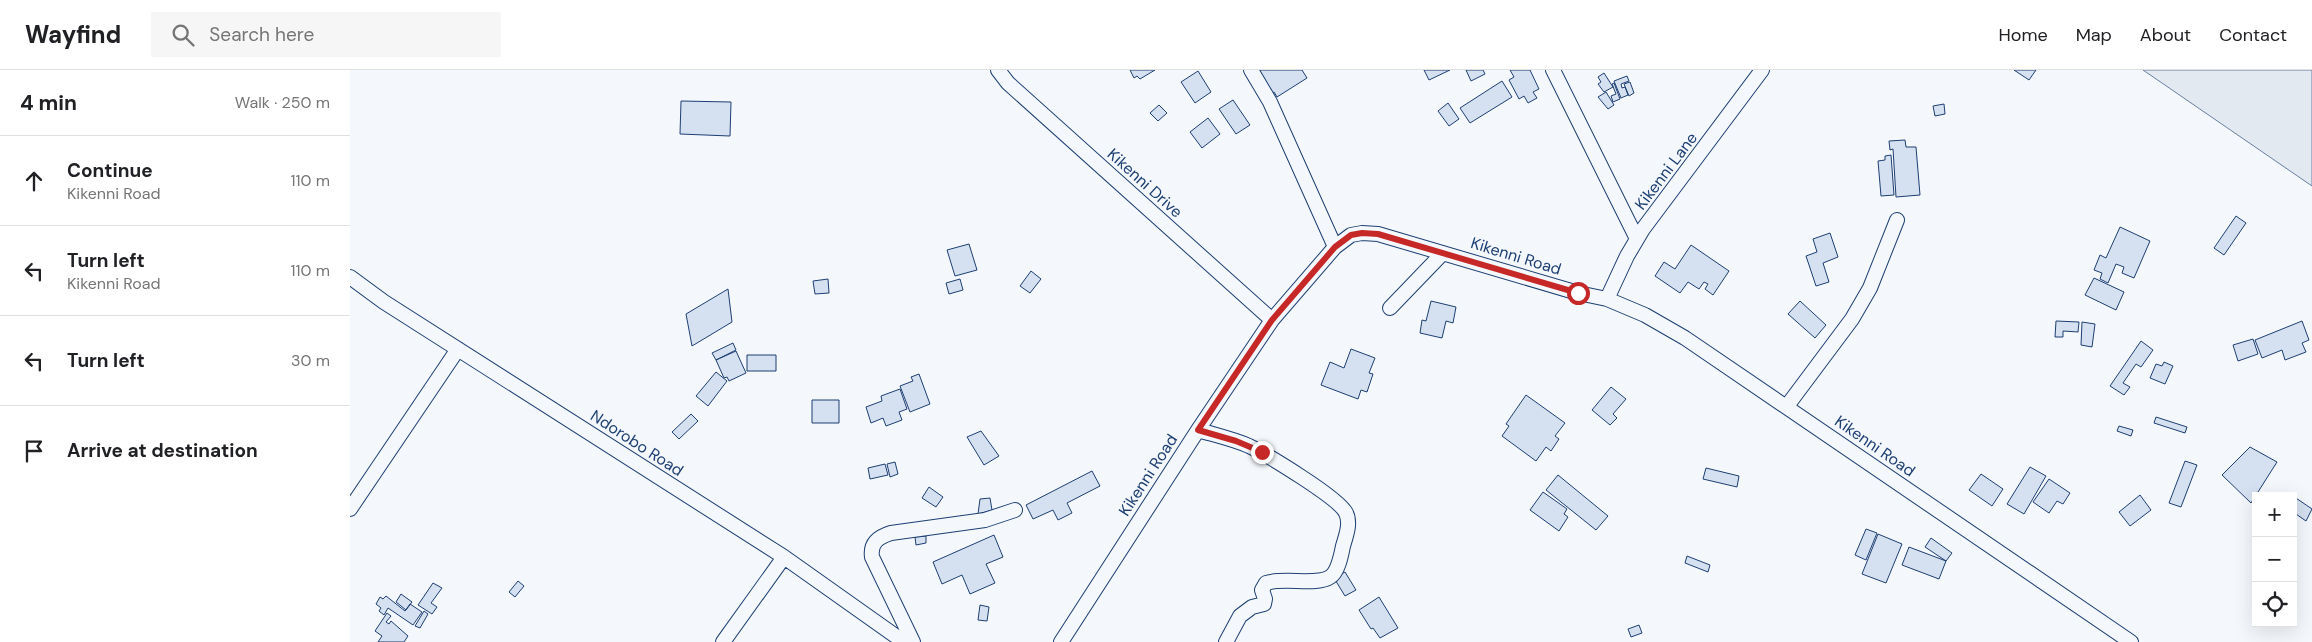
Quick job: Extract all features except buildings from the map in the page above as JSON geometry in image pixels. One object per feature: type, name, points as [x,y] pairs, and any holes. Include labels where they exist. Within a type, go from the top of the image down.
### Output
[{"type":"street","name":"Kikenni Drive","points":[[998,70],[1008,83],[1272,320]]},
{"type":"street","points":[[1251,70],[1270,102],[1335,247]]},
{"type":"street","points":[[1553,70],[1637,240]]},
{"type":"street","name":"Kikenni Lane","points":[[1607,299],[1627,256],[1637,240],[1762,70]]},
{"type":"street","points":[[1787,406],[1852,319],[1870,288],[1896,220]]},
{"type":"street","name":"Kikenni Road","points":[[1061,642],[1198,430],[1272,320],[1335,247],[1351,235],[1362,233],[1378,234],[1578,293],[1607,299],[1645,315],[1685,338],[1787,406],[2131,642]]},
{"type":"street","points":[[1390,308],[1443,253]]},
{"type":"street","name":"Ndorobo Road","points":[[350,277],[384,302],[784,558],[904,642]]},
{"type":"street","points":[[350,509],[458,349]]},
{"type":"street","points":[[1198,430],[1236,441],[1262,452],[1340,504],[1348,520],[1341,555],[1332,576],[1328,579],[1304,581],[1277,580],[1266,583],[1262,590],[1265,599],[1264,604],[1252,607],[1240,616],[1226,642]]},
{"type":"street","points":[[912,642],[872,557],[871,550],[874,544],[879,538],[891,533],[985,520],[1015,510]]},
{"type":"street","points":[[723,642],[784,558]]},
{"type":"shaded area","points":[[2143,70],[2312,70],[2312,186]]},
{"type":"route","points":[[1262,452],[1236,441],[1198,430],[1272,320],[1335,247],[1351,235],[1362,233],[1378,234],[1578,293]]}]
